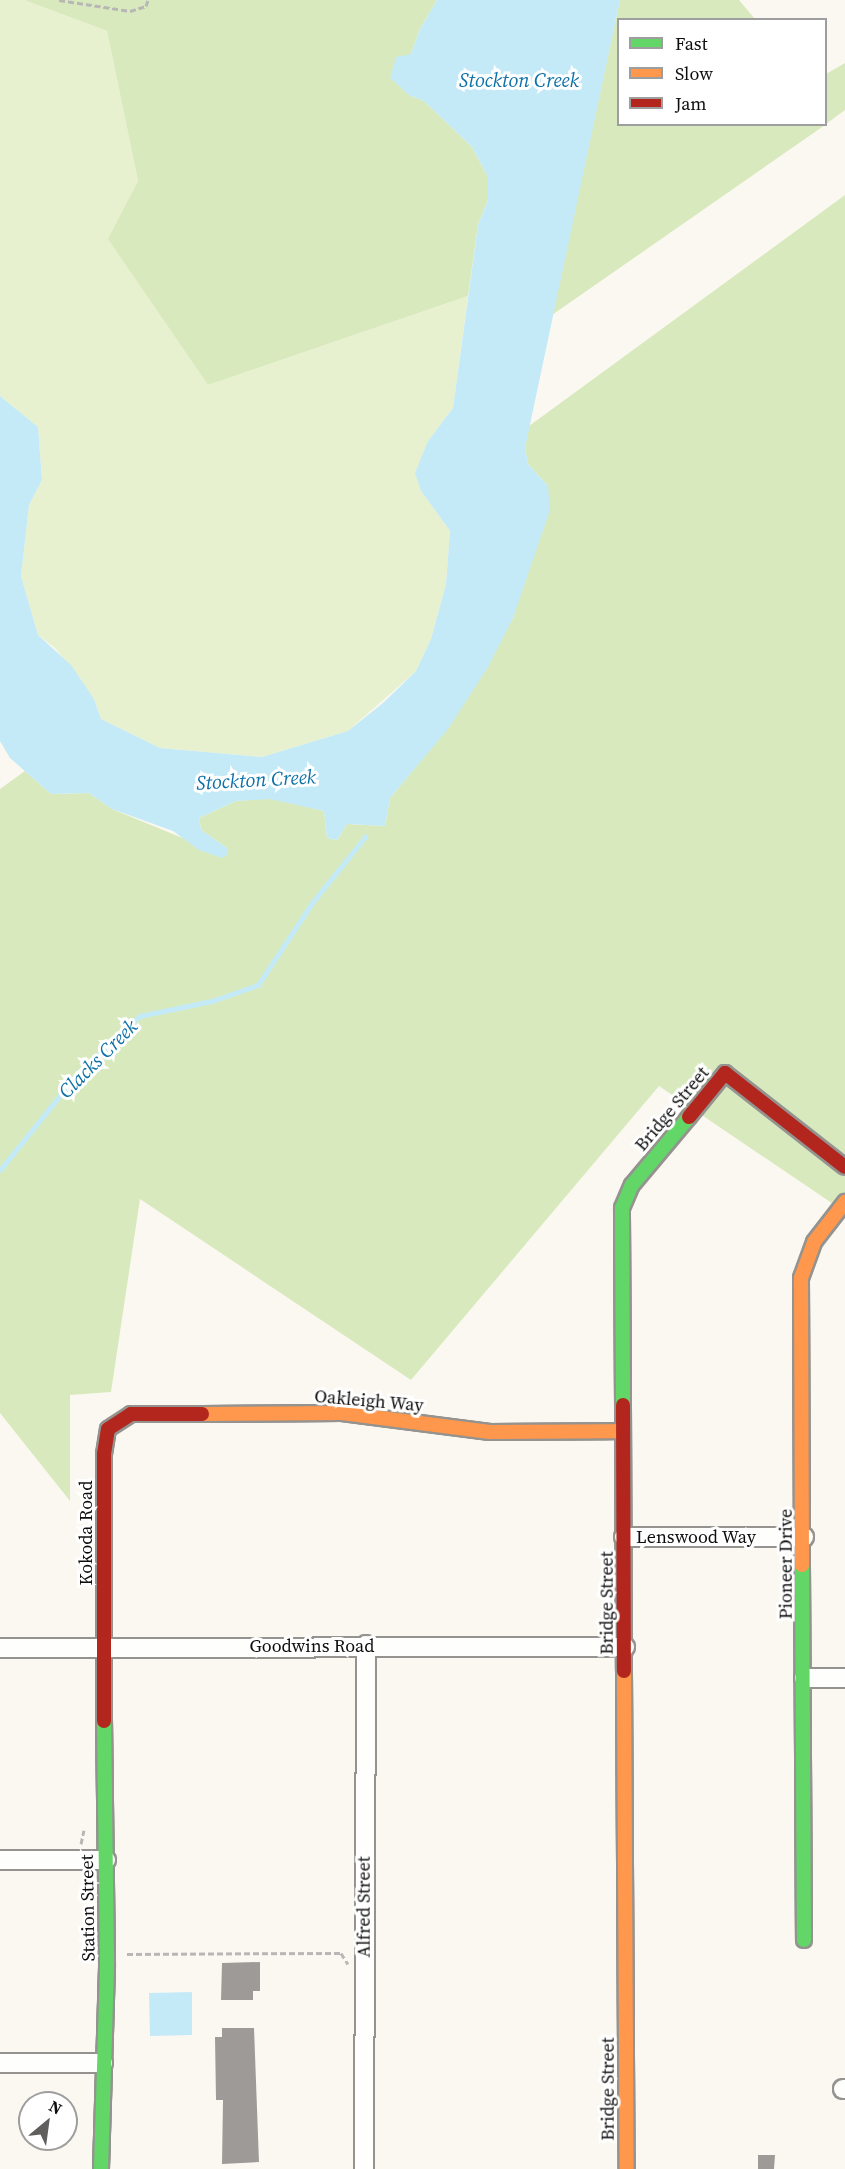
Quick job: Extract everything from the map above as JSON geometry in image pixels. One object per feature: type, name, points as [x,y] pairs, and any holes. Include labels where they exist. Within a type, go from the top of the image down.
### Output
[{"type":"street","name":"Bridge Street","points":[[627,2169],[622,1208],[632,1185],[725,1073],[845,1167]]},
{"type":"street","name":"Pioneer Drive","points":[[804,1940],[804,1537],[801,1278],[814,1242],[845,1202]]},
{"type":"street","name":"Oakleigh Way","points":[[114,1421],[131,1414],[342,1413],[490,1432],[622,1431]]},
{"type":"street","name":"Kokoda Road","points":[[103,1647],[105,1439],[114,1421]]},
{"type":"street","name":"Lenswood Way","points":[[624,1538],[804,1537]]},
{"type":"street","name":"Goodwins Road","points":[[0,1648],[366,1645],[625,1647]]},
{"type":"street","name":"Alfred Street","points":[[364,2169],[366,1645]]},
{"type":"street","name":"Station Street","points":[[101,2169],[107,1954],[103,1647]]},
{"type":"street","points":[[804,1678],[845,1678]]},
{"type":"street","points":[[0,1860],[106,1860]]},
{"type":"street","points":[[0,2063],[104,2063]]},
{"type":"path","points":[[59,0],[130,11],[146,6],[148,0]]},
{"type":"path","points":[[81,1860],[87,1823]]},
{"type":"path","points":[[107,1954],[341,1953],[347,1964],[364,1963]]},
{"type":"green space","points":[[0,0],[24,0],[107,31],[138,181],[109,239],[208,385],[468,296],[453,408],[428,441],[421,491],[450,531],[446,584],[431,639],[416,671],[348,731],[262,757],[160,748],[101,719],[94,699],[55,648],[38,635],[21,576],[29,505],[42,480],[38,427],[0,396]]},
{"type":"green space","points":[[24,0],[437,0],[420,29],[411,54],[409,95],[424,101],[472,147],[488,177],[488,200],[478,225],[468,296],[208,385],[108,239],[138,181],[107,31]]},
{"type":"green space","points":[[620,0],[739,0],[754,18],[617,18],[617,126],[824,126],[552,315]]},
{"type":"green space","points":[[845,63],[845,110],[827,123],[827,73]]},
{"type":"green space","points":[[845,195],[845,1212],[659,1086],[411,1380],[140,1199],[111,1392],[70,1395],[70,1501],[0,1413],[0,789],[25,771],[51,794],[89,793],[112,809],[185,839],[227,848],[201,830],[199,818],[236,801],[270,798],[324,811],[327,838],[337,840],[347,824],[385,826],[390,798],[448,728],[513,618],[548,486],[528,464],[525,448],[529,426]]},
{"type":"water","name":"Stockton Creek","points":[[437,0],[620,0],[525,448],[528,464],[548,486],[550,510],[513,618],[488,667],[448,729],[390,798],[385,826],[347,824],[337,840],[327,838],[324,811],[270,799],[236,801],[199,818],[201,830],[227,848],[227,855],[222,858],[199,850],[173,831],[112,809],[89,793],[51,794],[10,758],[0,741],[0,396],[38,427],[42,480],[29,505],[21,576],[38,635],[71,665],[94,699],[101,719],[160,748],[262,757],[348,731],[383,703],[416,671],[431,639],[446,584],[450,531],[421,491],[415,473],[428,441],[453,408],[478,225],[488,200],[488,177],[472,147],[424,101],[409,95],[390,78],[396,57],[411,54],[420,29]]},
{"type":"water","points":[[192,1992],[192,2035],[150,2036],[149,1993]]},
{"type":"building","points":[[260,1962],[260,1991],[253,1991],[253,2000],[221,2000],[222,1963]]},
{"type":"building","points":[[222,2028],[254,2028],[259,2162],[222,2164],[223,2100],[216,2100],[215,2037],[222,2037]]},
{"type":"building","points":[[758,2155],[775,2155],[774,2169],[758,2169]]},
{"type":"waterway","name":"Clacks Creek","points":[[0,1170],[78,1073],[140,1016],[212,1001],[258,985],[312,903],[365,837]]},
{"type":"traffic: fast","points":[[623,1405],[622,1208],[632,1185],[689,1117]]},
{"type":"traffic: fast","points":[[802,1565],[804,1940]]},
{"type":"traffic: fast","points":[[101,2169],[107,1964],[104,1721]]},
{"type":"traffic: slow","points":[[802,1565],[801,1278],[814,1242],[845,1202]]},
{"type":"traffic: slow","points":[[202,1414],[342,1413],[490,1432],[622,1431]]},
{"type":"traffic: slow","points":[[624,1671],[627,2169]]},
{"type":"traffic: jam","points":[[689,1117],[725,1073],[845,1167]]},
{"type":"traffic: jam","points":[[623,1405],[624,1671]]},
{"type":"traffic: jam","points":[[104,1721],[104,1454],[108,1429],[131,1414],[202,1414]]}]
